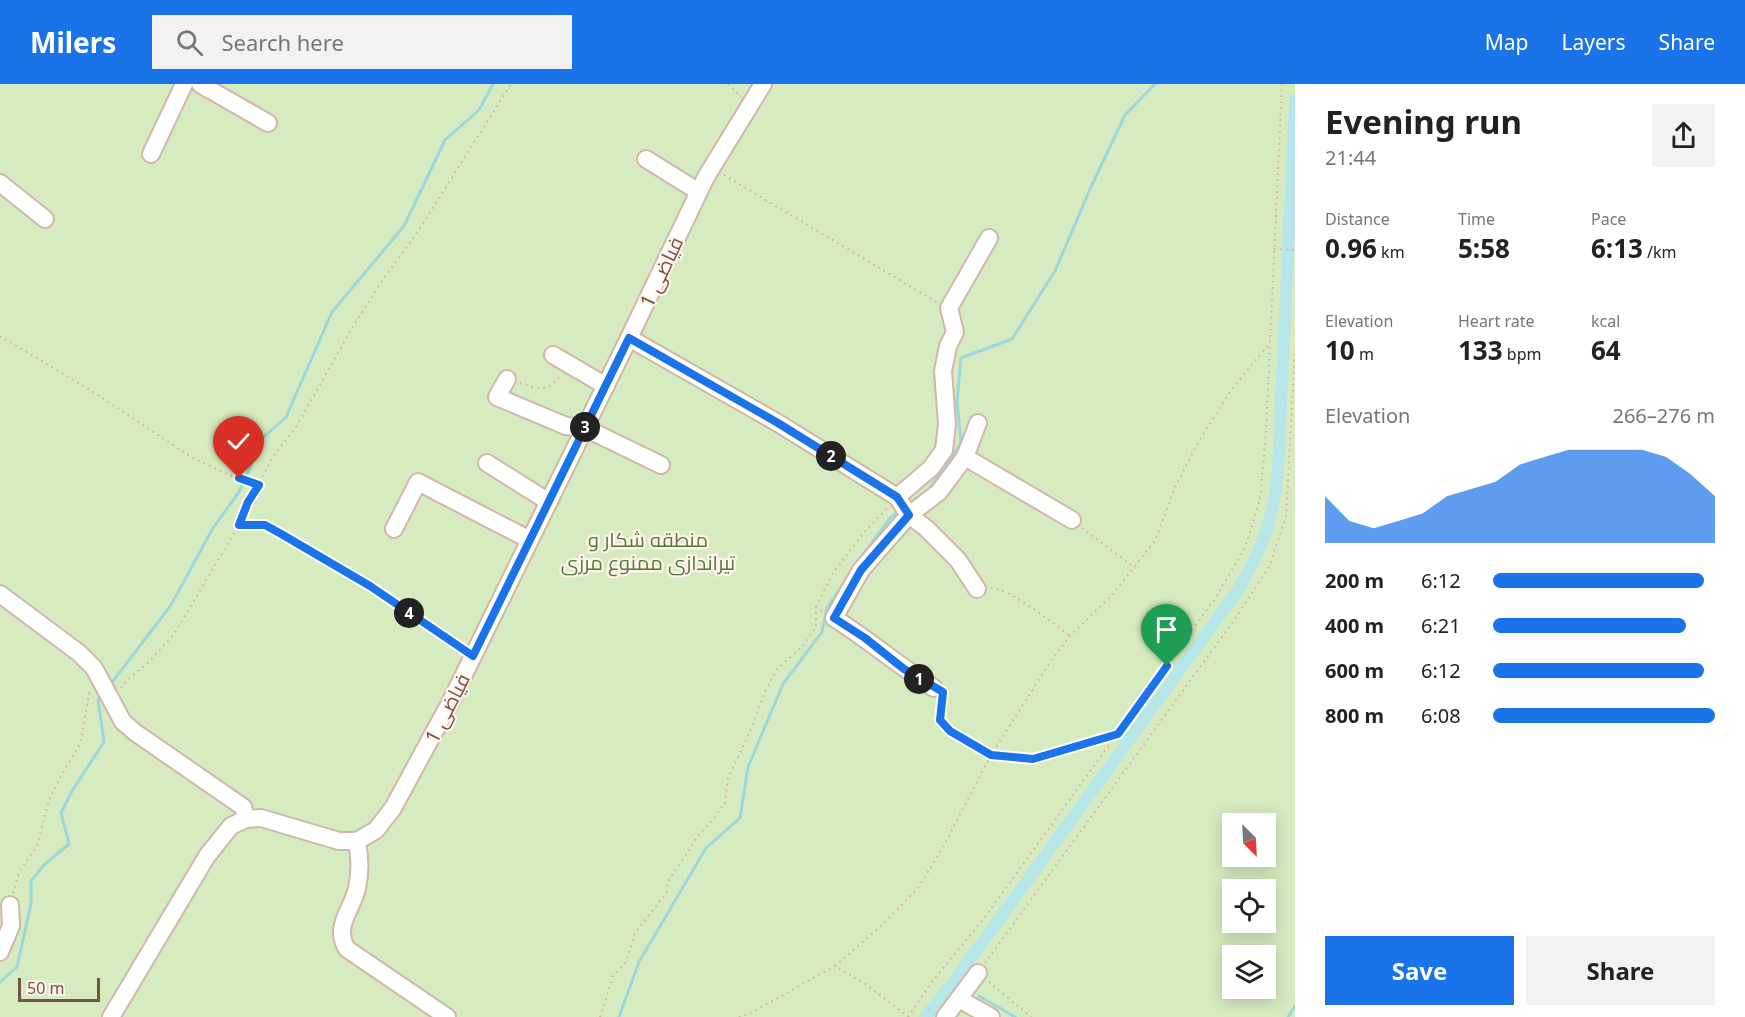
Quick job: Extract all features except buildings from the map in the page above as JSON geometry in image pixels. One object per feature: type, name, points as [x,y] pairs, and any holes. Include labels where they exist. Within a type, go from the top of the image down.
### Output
[{"type":"street","points":[[151,154],[184,84]]},
{"type":"street","points":[[200,84],[268,123]]},
{"type":"street","name":"فیاضی 1","points":[[357,841],[375,830],[393,808],[451,701],[699,192],[763,84]]},
{"type":"street","points":[[646,159],[699,192]]},
{"type":"street","points":[[0,183],[45,219]]},
{"type":"street","points":[[934,688],[834,618],[861,570],[944,450],[947,424],[943,371],[948,346],[955,332],[949,308],[989,238]]},
{"type":"street","points":[[629,338],[778,423],[903,507],[958,560],[977,589]]},
{"type":"street","points":[[560,359],[606,386]]},
{"type":"street","points":[[507,379],[497,397],[566,426],[585,428],[661,465]]},
{"type":"street","points":[[903,507],[939,492],[965,458],[978,423]]},
{"type":"street","points":[[965,458],[1072,520]]},
{"type":"street","points":[[487,463],[549,502]]},
{"type":"street","points":[[394,529],[418,482],[530,540]]},
{"type":"street","points":[[0,594],[79,653],[94,668],[123,722],[243,807],[246,819]]},
{"type":"street","points":[[111,1017],[207,856],[231,826],[246,819],[261,818],[339,841],[357,841],[361,862],[357,890],[342,926],[340,939],[347,949],[447,1017]]},
{"type":"street","points":[[0,952],[11,926],[10,905]]},
{"type":"street","points":[[945,1017],[978,973]]},
{"type":"street","points":[[959,999],[991,1017]]},
{"type":"path","points":[[10,905],[19,872],[37,846],[49,800],[80,744],[89,690],[105,688],[126,681],[150,661],[174,634],[239,525],[248,502],[275,454],[296,428],[352,328],[384,278],[417,233],[511,84]]},
{"type":"path","points":[[728,84],[749,105]]},
{"type":"path","points":[[834,966],[864,983],[909,1017],[931,983],[985,917],[1118,734],[1216,597],[1245,548],[1260,500],[1266,432],[1282,84]]},
{"type":"path","points":[[712,167],[928,299],[949,308]]},
{"type":"path","points":[[1274,249],[1294,250]]},
{"type":"path","points":[[0,336],[95,393],[191,457],[259,485]]},
{"type":"path","points":[[739,1017],[749,1014],[834,966],[882,925],[918,888],[943,847],[991,755],[1052,660],[1070,636],[1111,596],[1155,541],[1175,487],[1199,441],[1232,390],[1270,343]]},
{"type":"path","points":[[1031,1017],[978,973],[1235,619],[1269,567],[1286,517],[1295,350]]},
{"type":"path","points":[[507,379],[540,389],[555,384],[560,359]]},
{"type":"path","points":[[600,1017],[613,976],[626,962],[635,933],[667,892],[668,882],[700,833],[725,803],[728,778],[749,734],[765,692],[777,669],[804,646],[816,626],[816,607],[833,573],[862,535],[903,507]]},
{"type":"path","points":[[1072,520],[1135,567]]},
{"type":"path","points":[[239,525],[265,525],[283,535],[370,586],[473,656]]},
{"type":"path","points":[[977,589],[996,588],[1070,636]]},
{"type":"path","points":[[816,607],[821,610]]},
{"type":"path","points":[[934,688],[943,692],[940,720],[950,731],[991,755],[1033,759],[1118,734]]},
{"type":"green space","name":"منطقه شکار و تیراندازی ممنوع مرزی","points":[[0,84],[1295,84],[1295,1017],[0,1017]]},
{"type":"waterway","points":[[110,685],[171,605],[213,528],[239,492],[252,463],[257,443],[286,417],[332,312],[404,226],[445,140],[479,110],[493,84]]},
{"type":"waterway","points":[[929,489],[961,443],[957,401],[961,358],[1012,339],[1055,271],[1125,115],[1155,84]]},
{"type":"waterway","points":[[925,1017],[955,980],[1238,590],[1261,546],[1274,502],[1278,469],[1295,100]]},
{"type":"waterway","points":[[907,505],[919,497]]},
{"type":"waterway","points":[[860,559],[891,517],[900,511]]},
{"type":"waterway","points":[[619,1017],[639,962],[706,848],[740,818],[748,767],[783,684],[822,632],[827,608],[853,569]]},
{"type":"waterway","points":[[0,982],[17,967],[31,904],[31,881],[44,865],[69,844],[61,813],[72,791],[104,742],[98,700],[102,695]]},
{"type":"waterway","points":[[979,996],[1015,1017]]},
{"type":"waterway","points":[[1288,1017],[1295,1006]]},
{"type":"route","points":[[239,478],[259,485],[248,502],[239,525],[265,525],[283,535],[370,586],[473,656],[629,338],[778,423],[897,497],[909,515],[861,570],[834,618],[865,638],[904,669],[943,692],[940,720],[950,731],[991,755],[1033,759],[1118,734],[1167,666]]}]
